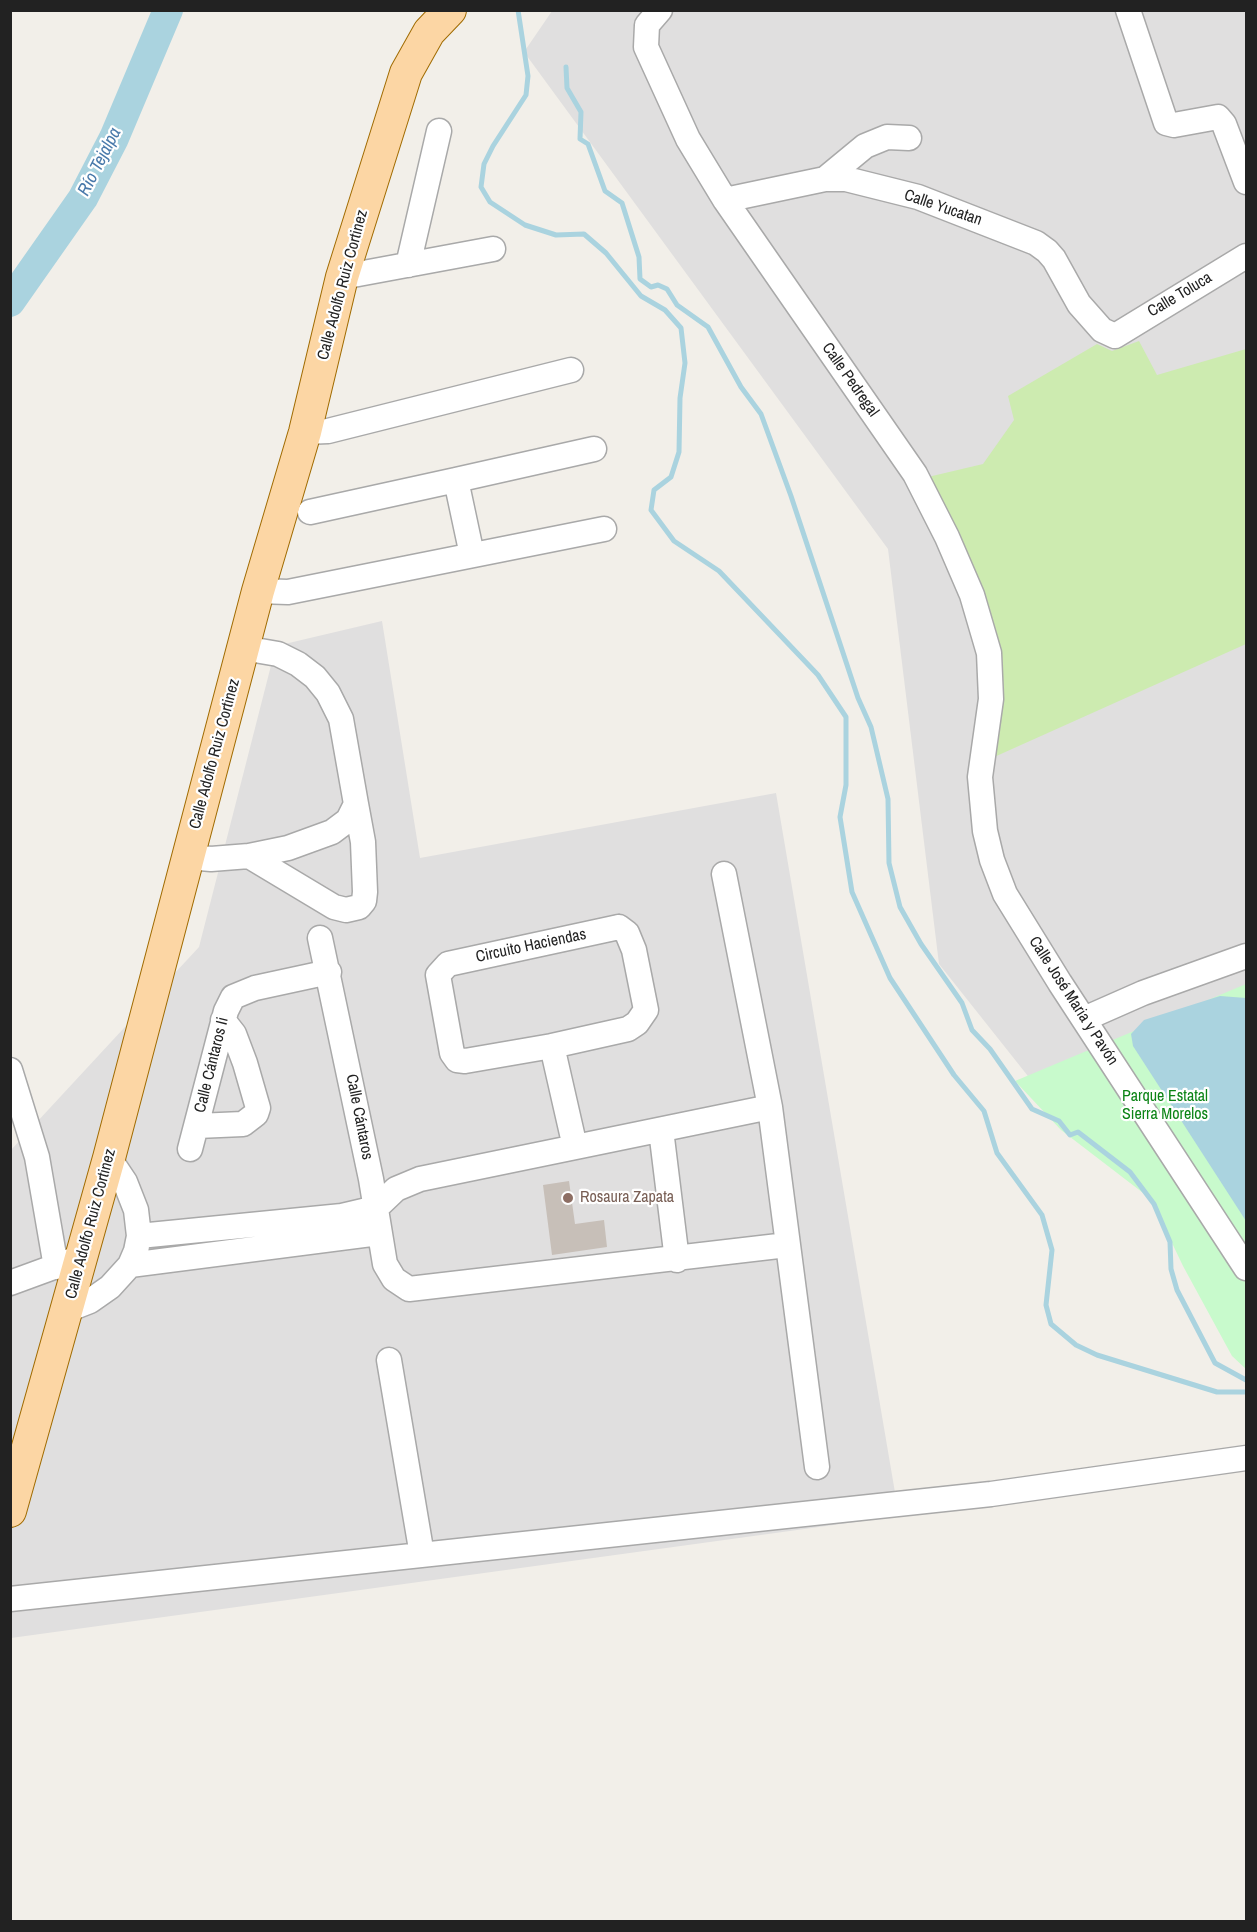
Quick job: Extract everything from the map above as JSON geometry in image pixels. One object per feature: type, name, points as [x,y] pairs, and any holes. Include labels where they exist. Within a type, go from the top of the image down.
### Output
[{"type":"main road","name":"Calle Adolfo Ruiz Cortinez","points":[[10,1511],[67,1310],[68,1262],[109,1158],[258,591],[305,432],[342,277],[406,73],[429,32],[449,11]]},
{"type":"street","name":"Calle Pedregal","points":[[660,10],[647,24],[646,47],[688,139],[725,200],[915,474],[947,537],[972,595],[989,653],[991,699],[980,777]]},
{"type":"street","points":[[1128,10],[1166,123],[1174,125],[1218,117],[1224,124],[1246,182]]},
{"type":"street","points":[[408,265],[439,131]]},
{"type":"street","points":[[825,179],[865,146],[887,137],[909,138]]},
{"type":"street","name":"Calle Yucatan","points":[[725,200],[803,181],[825,179],[846,179],[918,197],[1036,243],[1054,259],[1079,304],[1102,330],[1115,336]]},
{"type":"street","points":[[342,277],[493,249]]},
{"type":"street","name":"Calle Toluca","points":[[1115,336],[1246,256]]},
{"type":"street","points":[[305,432],[328,431],[571,370]]},
{"type":"street","points":[[310,512],[594,449]]},
{"type":"street","points":[[456,480],[472,555]]},
{"type":"street","points":[[258,591],[288,592],[604,529]]},
{"type":"street","points":[[243,648],[278,654],[298,664],[315,677],[341,718],[363,842],[364,901],[359,907],[346,910],[334,907],[249,856]]},
{"type":"street","name":"Calle José Maria y Pavón","points":[[980,777],[992,860],[1005,894],[1246,1268]]},
{"type":"street","points":[[188,857],[211,859],[249,856],[288,848],[332,832],[348,820],[356,804]]},
{"type":"street","points":[[724,874],[770,1107],[817,1467]]},
{"type":"street","name":"Circuito Haciendas","points":[[619,927],[627,933],[634,950],[646,1010],[642,1019],[628,1029],[552,1046],[465,1061],[457,1060],[449,1044],[438,975],[448,964],[455,962],[619,927]]},
{"type":"street","name":"Calle Cántaros","points":[[320,938],[329,972],[385,1264],[394,1279],[409,1289],[677,1260]]},
{"type":"street","points":[[1084,1019],[1143,993],[1246,956]]},
{"type":"street","name":"Calle Cántaros Ii","points":[[190,1149],[223,1020],[233,998],[255,988],[329,972]]},
{"type":"street","points":[[197,1126],[243,1124],[256,1114],[258,1107],[234,1034],[223,1020]]},
{"type":"street","points":[[552,1046],[575,1147]]},
{"type":"street","points":[[10,1070],[68,1262],[10,1283]]},
{"type":"street","points":[[139,1236],[315,1220],[376,1208],[396,1190],[420,1179],[770,1107]]},
{"type":"street","points":[[661,1130],[677,1260],[787,1245]]},
{"type":"street","points":[[67,1310],[90,1300],[110,1287],[130,1265],[139,1236],[133,1203],[109,1158]]},
{"type":"street","points":[[130,1265],[379,1233]]},
{"type":"street","points":[[389,1360],[422,1555]]},
{"type":"street","points":[[10,1599],[991,1494],[1246,1458]]},
{"type":"shaded area","points":[[552,11],[1246,11],[1246,1028],[1039,1090],[939,964],[888,549],[524,52]]},
{"type":"shaded area","points":[[382,621],[420,858],[776,793],[899,1516],[11,1638],[11,1150],[199,947],[276,646]]},
{"type":"green space","points":[[1139,341],[1157,375],[1246,349],[1246,644],[992,758],[1003,702],[996,643],[928,477],[983,464],[1014,420],[1008,396],[1097,344],[1112,351]]},
{"type":"green space","name":"Parque Estatal Sierra Morelos","points":[[1246,984],[1246,1369],[1232,1356],[1183,1266],[1151,1199],[1061,1130],[1015,1081]]},
{"type":"water","points":[[1220,996],[1246,998],[1246,1221],[1133,1046],[1131,1034],[1144,1020]]},
{"type":"building","points":[[569,1181],[575,1224],[604,1220],[607,1247],[552,1255],[543,1185]]},
{"type":"waterway","name":"Río Tejalpa","points":[[10,302],[83,198],[114,138],[168,10]]},
{"type":"waterway","points":[[518,10],[528,76],[526,95],[484,164],[481,187],[490,202],[525,225],[556,235],[584,234],[606,253],[641,296],[665,310],[681,328],[685,363],[680,398],[679,452],[671,477],[654,490],[651,510],[674,541],[719,571],[818,675],[846,717],[846,785],[840,817],[852,892],[890,978],[954,1075],[984,1111],[997,1153],[1042,1215],[1052,1250],[1046,1305],[1051,1324],[1076,1345],[1097,1355],[1217,1392],[1246,1392]]},
{"type":"waterway","points":[[566,67],[567,88],[581,112],[580,139],[588,144],[605,191],[622,203],[639,257],[640,279],[651,287],[658,285],[667,289],[677,305],[708,327],[741,387],[761,414],[791,496],[858,698],[871,727],[888,799],[889,863],[900,907],[921,944],[962,1003],[972,1030],[990,1049],[1032,1109],[1059,1121],[1070,1135],[1078,1132],[1130,1172],[1154,1204],[1170,1242],[1171,1269],[1177,1290],[1215,1363],[1246,1380]]},
{"type":"place","name":"Rosaura Zapata","points":[[568,1198]]}]
